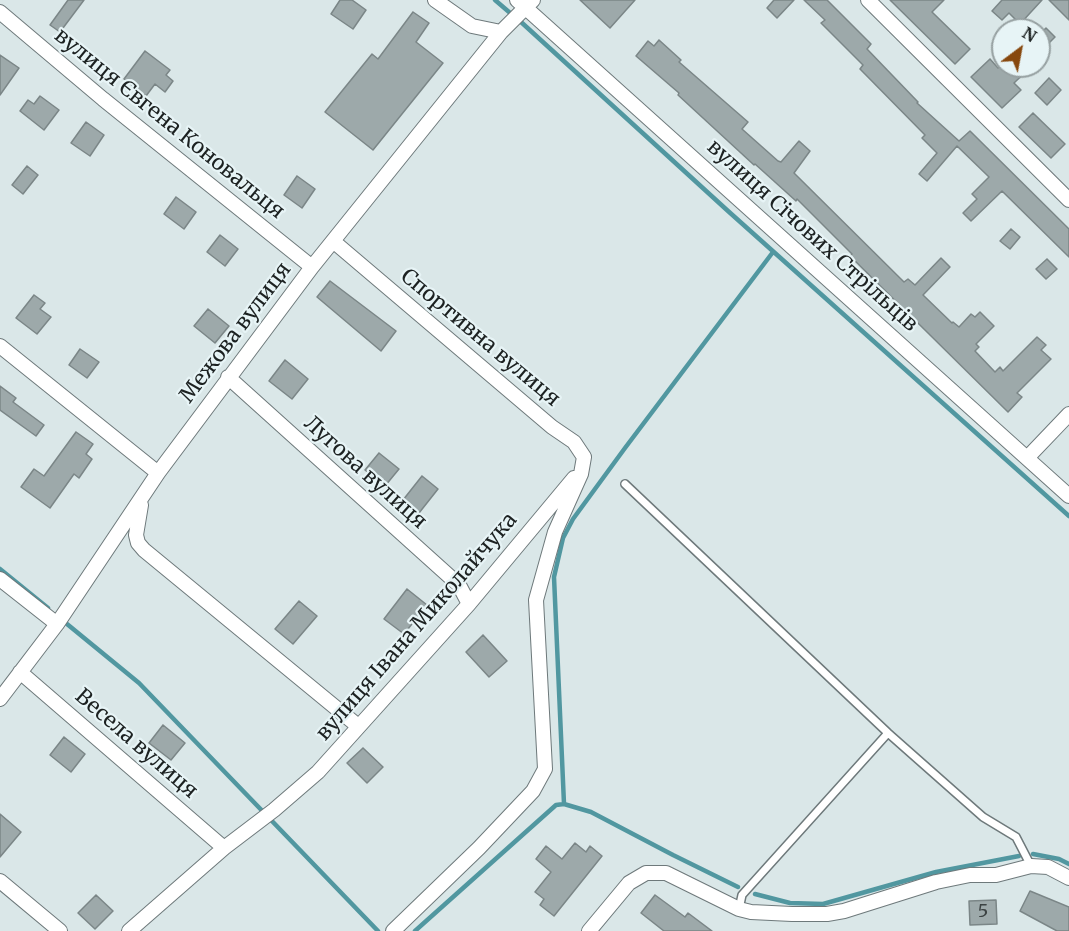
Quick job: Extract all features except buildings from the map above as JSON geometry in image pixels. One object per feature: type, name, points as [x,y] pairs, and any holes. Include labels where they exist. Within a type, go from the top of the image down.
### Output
[{"type":"street","points":[[435,0],[472,26],[501,32]]},
{"type":"street","points":[[868,0],[1069,200]]},
{"type":"street","name":"Межова вулиця","points":[[0,699],[57,624],[144,493],[228,378],[312,267],[525,3]]},
{"type":"street","name":"вулиця Січових Стрільців","points":[[525,3],[1069,496]]},
{"type":"street","name":"вулиця Євгена Коновальця","points":[[0,12],[312,267]]},
{"type":"street","name":"Спортивна вулиця","points":[[333,241],[552,427],[574,442],[584,457],[583,469]]},
{"type":"street","points":[[0,346],[158,473]]},
{"type":"street","name":"Лугова вулиця","points":[[228,378],[459,585],[470,604]]},
{"type":"street","points":[[1027,458],[1069,414]]},
{"type":"street","points":[[393,931],[479,848],[533,791],[544,769],[536,600],[555,532],[583,469]]},
{"type":"street","name":"вулиця Івана Миколайчука","points":[[129,931],[224,848],[269,814],[318,772],[470,604],[583,469]]},
{"type":"street","points":[[144,493],[136,535],[138,543],[144,550],[358,726]]},
{"type":"street","points":[[0,579],[57,624]]},
{"type":"street","name":"Весела вулиця","points":[[20,672],[224,848]]},
{"type":"street","points":[[589,931],[629,883],[646,873],[666,873],[739,909],[766,913],[827,914],[844,911],[936,882],[970,875],[996,875],[1031,866],[1048,867],[1069,878]]},
{"type":"street","points":[[0,881],[60,931]]},
{"type":"lane","points":[[625,484],[888,733],[983,817],[1016,837],[1031,866]]},
{"type":"lane","points":[[739,909],[742,895],[888,733]]},
{"type":"waterway","points":[[495,0],[509,12]]},
{"type":"waterway","points":[[521,22],[1069,516]]},
{"type":"waterway","points":[[564,804],[554,577],[563,538],[573,519],[625,448],[773,252]]},
{"type":"waterway","points":[[0,569],[48,608]]},
{"type":"waterway","points":[[67,624],[139,683],[378,931]]},
{"type":"waterway","points":[[415,931],[556,805],[564,804],[591,812],[738,887]]},
{"type":"waterway","points":[[1033,854],[1059,859],[1069,864]]},
{"type":"waterway","points":[[755,894],[790,903],[823,904],[936,872],[1019,856]]}]
